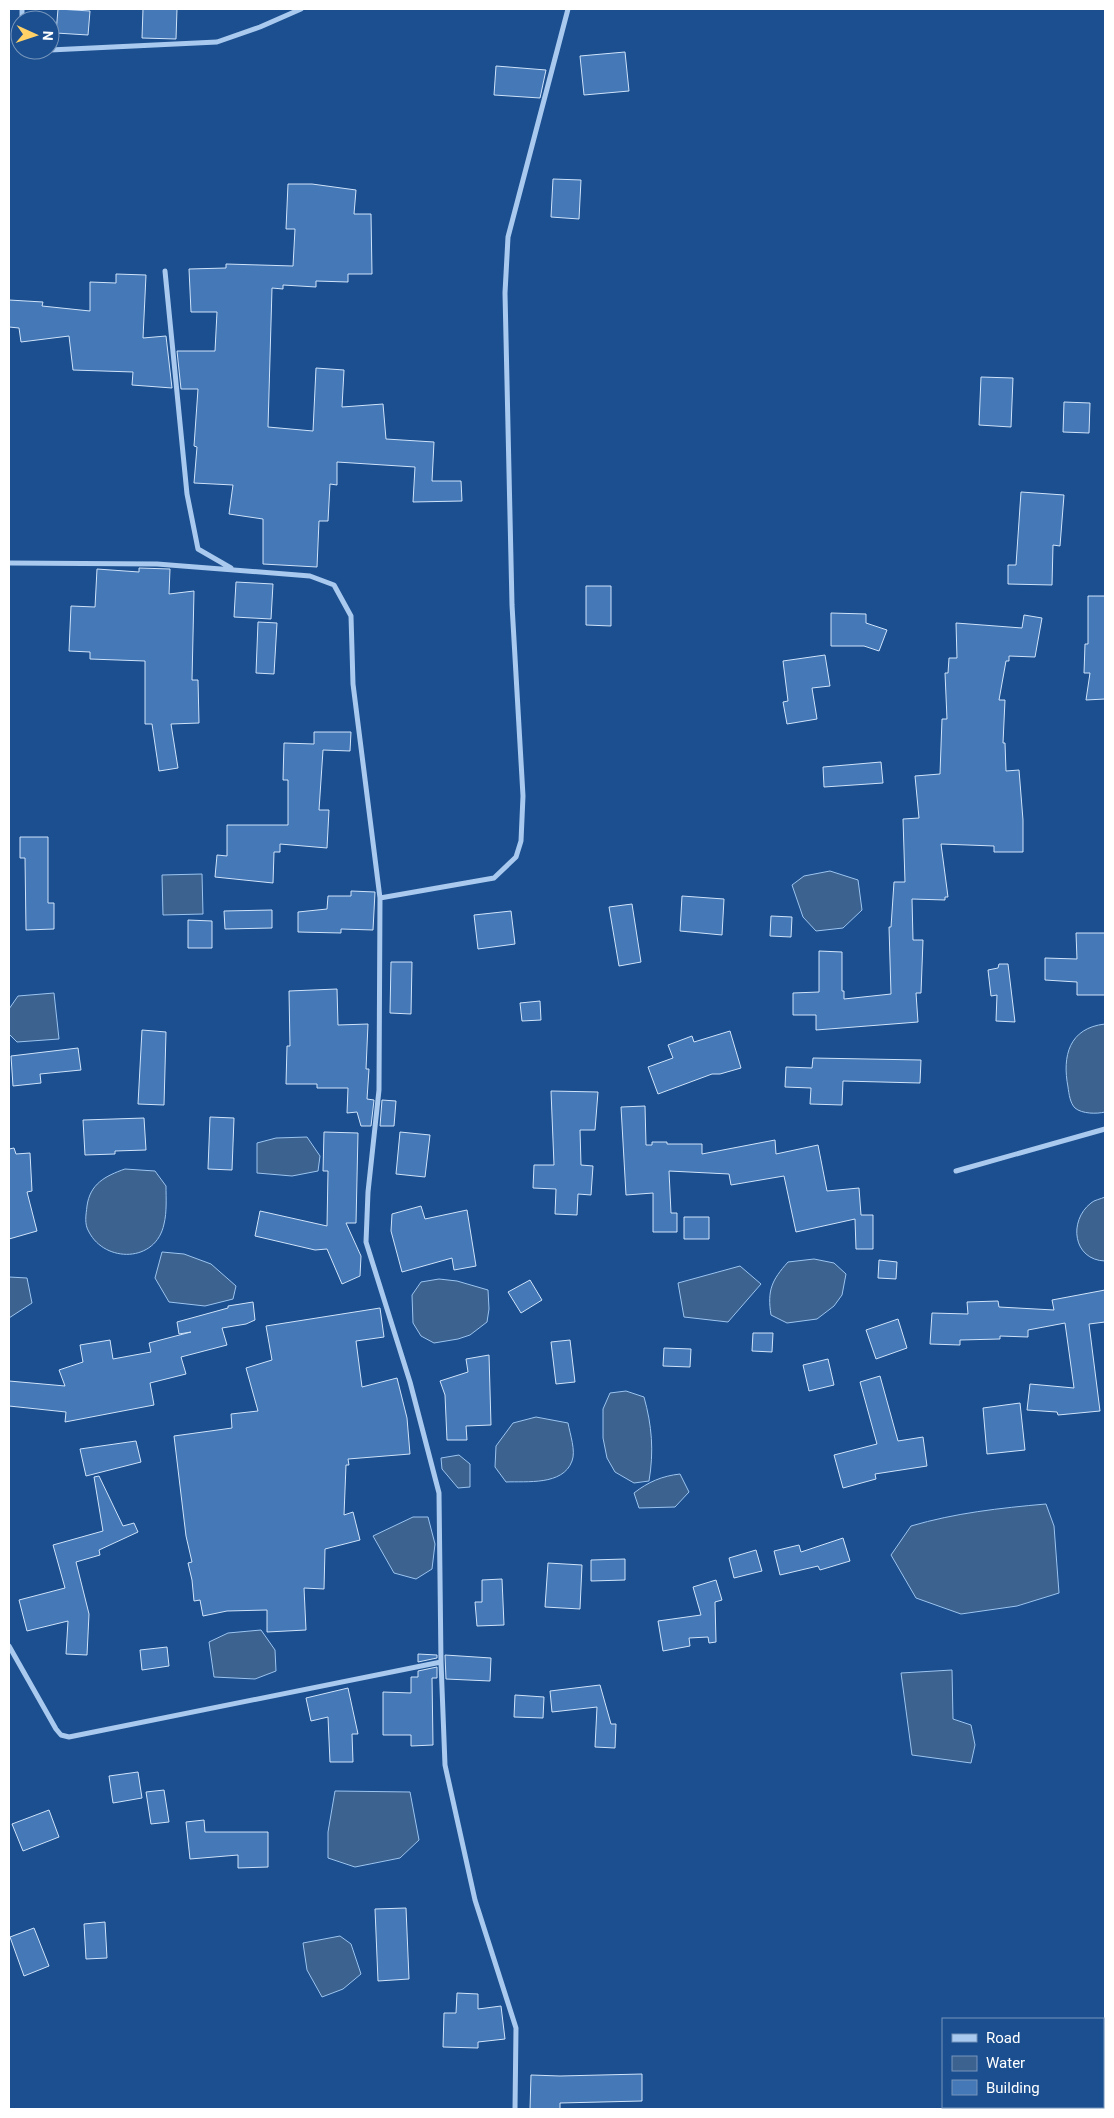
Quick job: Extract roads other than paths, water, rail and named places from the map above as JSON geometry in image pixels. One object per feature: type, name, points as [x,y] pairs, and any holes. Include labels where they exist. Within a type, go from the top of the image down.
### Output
[{"type":"street","points":[[60,50],[217,42],[260,27],[301,9]]},
{"type":"street","points":[[380,898],[494,878],[516,857],[521,841],[523,796],[511,596],[505,293],[508,237],[568,9]]},
{"type":"street","points":[[166,271],[187,494],[198,549],[234,570]]},
{"type":"street","points":[[9,563],[157,564],[310,576],[334,585],[351,616],[353,684],[380,898],[379,1090],[368,1192],[366,1242],[410,1382],[439,1493],[441,1662],[445,1765],[475,1900],[516,2028],[515,2109]]},
{"type":"street","points":[[956,1172],[1105,1129]]},
{"type":"street","points":[[9,1646],[56,1729],[61,1735],[69,1737],[441,1662]]},
{"type":"water","points":[[830,871],[858,880],[862,910],[843,928],[816,931],[803,917],[792,885],[804,876]]},
{"type":"water","points":[[202,874],[203,914],[163,915],[162,875]]},
{"type":"water","points":[[54,993],[59,1039],[17,1042],[9,1034],[9,1009],[18,996]]},
{"type":"water","points":[[1105,1024],[1105,1112],[1085,1112],[1075,1108],[1070,1098],[1066,1076],[1068,1054],[1071,1045],[1083,1031]]},
{"type":"water","points":[[307,1137],[320,1156],[318,1171],[292,1176],[257,1173],[257,1143],[276,1138]]},
{"type":"water","points":[[125,1169],[155,1171],[166,1186],[165,1219],[159,1237],[151,1246],[141,1252],[130,1254],[106,1249],[96,1242],[87,1229],[86,1223],[89,1198],[95,1186],[105,1178]]},
{"type":"water","points":[[1105,1197],[1105,1261],[1094,1259],[1086,1254],[1080,1247],[1077,1229],[1084,1211],[1092,1202]]},
{"type":"water","points":[[162,1252],[184,1254],[211,1264],[236,1286],[233,1299],[205,1306],[169,1302],[155,1278]]},
{"type":"water","points":[[814,1259],[834,1263],[846,1274],[842,1295],[834,1306],[817,1319],[787,1323],[771,1315],[770,1292],[783,1268],[788,1262]]},
{"type":"water","points":[[740,1266],[761,1284],[728,1322],[684,1317],[678,1283]]},
{"type":"water","points":[[9,1277],[27,1278],[32,1303],[9,1318]]},
{"type":"water","points":[[439,1279],[457,1281],[488,1290],[489,1309],[487,1322],[470,1335],[458,1339],[434,1343],[421,1336],[413,1323],[412,1295],[421,1282]]},
{"type":"water","points":[[626,1391],[644,1397],[651,1439],[649,1481],[634,1483],[615,1472],[607,1458],[603,1438],[603,1409],[610,1393]]},
{"type":"water","points":[[536,1417],[568,1423],[573,1447],[572,1461],[561,1475],[552,1478],[533,1482],[506,1482],[495,1467],[496,1446],[513,1423]]},
{"type":"water","points":[[459,1455],[470,1464],[470,1487],[458,1488],[442,1469],[441,1458]]},
{"type":"water","points":[[680,1474],[689,1492],[675,1507],[639,1508],[634,1493],[656,1480]]},
{"type":"water","points":[[1046,1504],[1054,1526],[1059,1593],[1017,1606],[961,1614],[916,1598],[891,1555],[911,1526],[978,1512]]},
{"type":"water","points":[[413,1517],[428,1517],[435,1544],[432,1569],[416,1579],[394,1573],[373,1536]]},
{"type":"water","points":[[261,1630],[275,1650],[276,1671],[255,1679],[214,1677],[209,1642],[228,1633]]},
{"type":"water","points":[[952,1670],[953,1719],[971,1725],[975,1745],[971,1763],[912,1755],[901,1673]]},
{"type":"water","points":[[335,1791],[410,1792],[419,1840],[400,1858],[355,1867],[328,1858],[328,1832]]},
{"type":"water","points":[[340,1936],[351,1944],[361,1974],[343,1989],[322,1997],[307,1970],[303,1943]]}]
